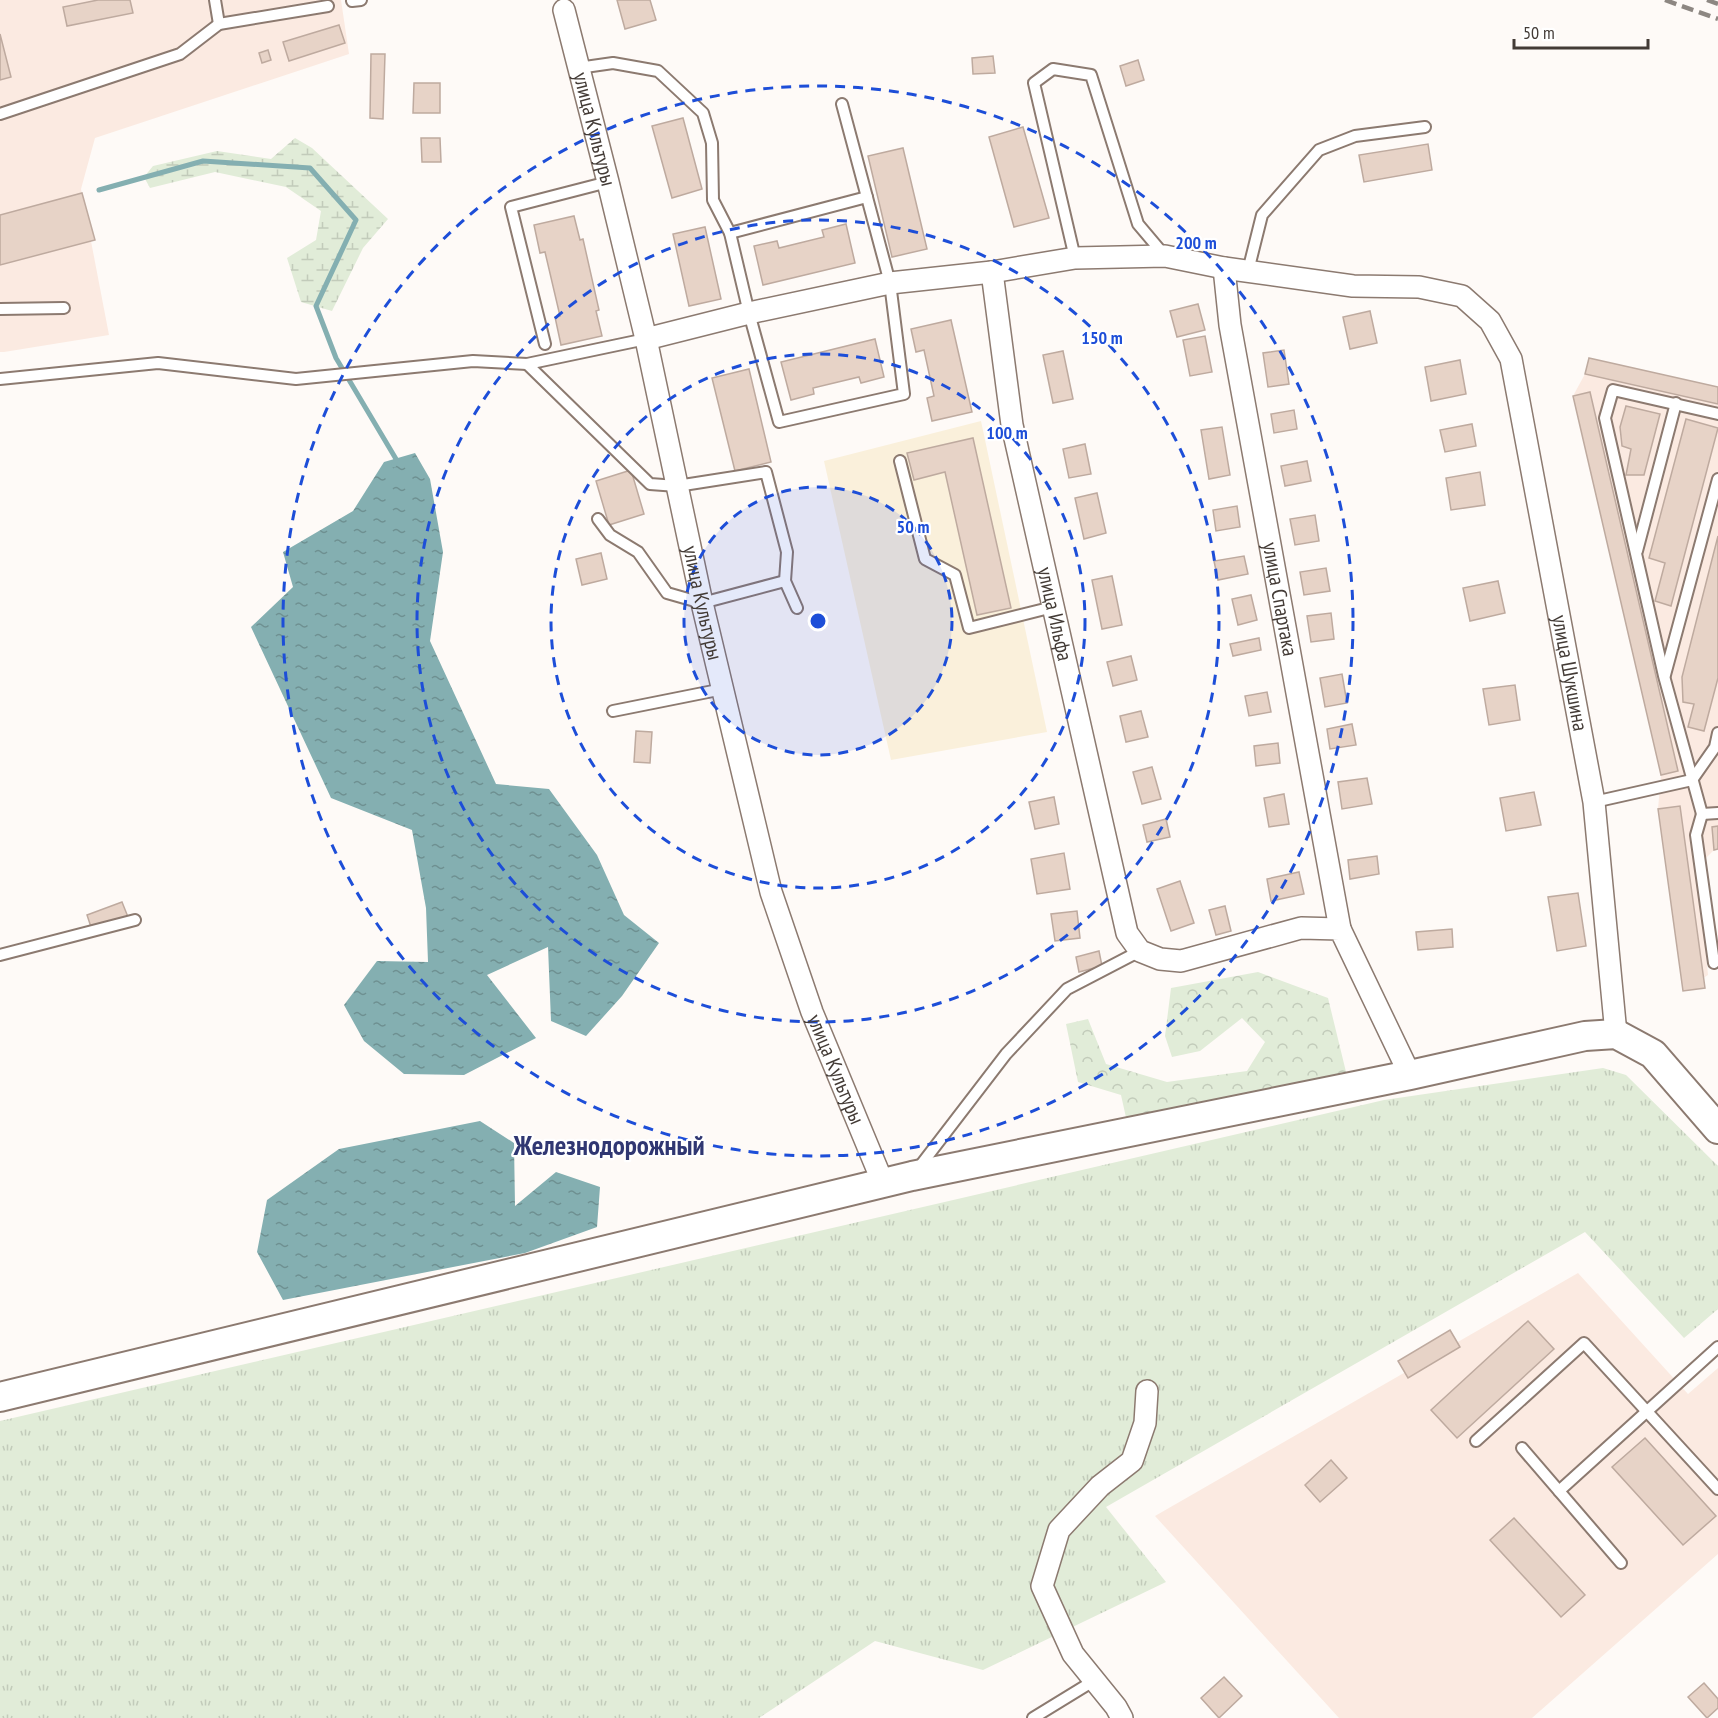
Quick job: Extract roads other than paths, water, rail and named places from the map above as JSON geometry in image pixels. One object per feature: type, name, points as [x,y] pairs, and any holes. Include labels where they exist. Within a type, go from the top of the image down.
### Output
[{"type":"street","name":"улица Культуры","points":[[559,5],[608,182],[646,339],[702,603],[771,892],[812,1012],[883,1183]]},
{"type":"street","name":"улица Шукшина","points":[[646,339],[890,284],[992,272],[1075,258],[1165,256],[1224,268],[1353,286],[1419,287],[1462,296],[1490,321],[1511,359],[1594,802],[1616,1034]]},
{"type":"street","name":"улица Спартака","points":[[1224,268],[1230,325],[1340,929],[1410,1075]]},
{"type":"street","name":"улица Ильфа","points":[[992,272],[1012,425],[1122,915],[1127,933],[1140,951]]},
{"type":"street","points":[[1140,951],[1160,959],[1181,961],[1301,928],[1340,929]]},
{"type":"street","points":[[0,1397],[912,1176],[1410,1075],[1585,1036],[1616,1034],[1653,1054],[1718,1128]]},
{"type":"street","points":[[1122,1718],[1116,1707],[1073,1654],[1042,1586],[1059,1530],[1100,1486],[1132,1461],[1145,1423],[1147,1390]]},
{"type":"lane","points":[[214,0],[219,24]]},
{"type":"lane","points":[[0,114],[180,54],[219,24],[327,6]]},
{"type":"lane","points":[[578,68],[612,63],[658,71],[703,113],[711,143],[713,200],[730,232],[749,314],[779,422],[904,394],[890,284],[842,104]]},
{"type":"lane","points":[[1075,258],[1034,83],[1053,69],[1091,75],[1138,224],[1165,256]]},
{"type":"lane","points":[[1248,271],[1262,215],[1318,150],[1355,136],[1425,127]]},
{"type":"lane","points":[[545,344],[511,207],[608,182]]},
{"type":"lane","points":[[730,232],[867,197]]},
{"type":"lane","points":[[0,309],[64,308]]},
{"type":"lane","points":[[0,379],[158,363],[296,379],[472,362],[527,364],[646,339]]},
{"type":"lane","points":[[527,364],[650,484],[677,486],[766,472],[787,552],[785,580],[797,608]]},
{"type":"lane","points":[[1714,963],[1696,835],[1702,814],[1664,676],[1605,418],[1613,390],[1718,414]]},
{"type":"lane","points":[[1637,553],[1676,403]]},
{"type":"lane","points":[[900,460],[925,559],[955,575],[969,628],[1053,607]]},
{"type":"lane","points":[[1664,676],[1718,478]]},
{"type":"lane","points":[[598,519],[610,535],[638,552],[667,593],[702,603],[785,580]]},
{"type":"lane","points":[[613,711],[723,689]]},
{"type":"lane","points":[[1594,802],[1692,780],[1714,747],[1718,733]]},
{"type":"lane","points":[[1702,814],[1718,813]]},
{"type":"lane","points":[[0,955],[135,920]]},
{"type":"lane","points":[[912,1176],[1006,1054],[1067,989],[1140,951]]},
{"type":"lane","points":[[1476,1441],[1584,1343],[1648,1410],[1718,1489]]},
{"type":"lane","points":[[1559,1491],[1718,1347]]},
{"type":"lane","points":[[1522,1448],[1621,1563]]},
{"type":"lane","points":[[1033,1718],[1095,1680]]},
{"type":"water","points":[[415,453],[430,479],[443,552],[430,641],[496,784],[549,789],[597,855],[624,915],[659,943],[622,996],[586,1036],[551,1021],[548,947],[487,975],[536,1038],[464,1075],[404,1074],[364,1041],[344,1005],[377,961],[428,962],[426,908],[412,830],[331,798],[251,627],[293,587],[283,552],[353,511],[384,462]]},
{"type":"water","points":[[480,1121],[514,1143],[515,1206],[556,1172],[600,1187],[597,1227],[525,1253],[283,1300],[257,1252],[267,1200],[339,1149]]},
{"type":"waterway","points":[[99,190],[203,161],[310,168],[356,220],[316,306],[336,358],[396,459],[394,465]]},
{"type":"railway","points":[[1665,0],[1718,19]]},
{"type":"railway","points":[[1707,0],[1718,4]]},
{"type":"district","name":"Железнодорожный","points":[[609,1146]]}]
